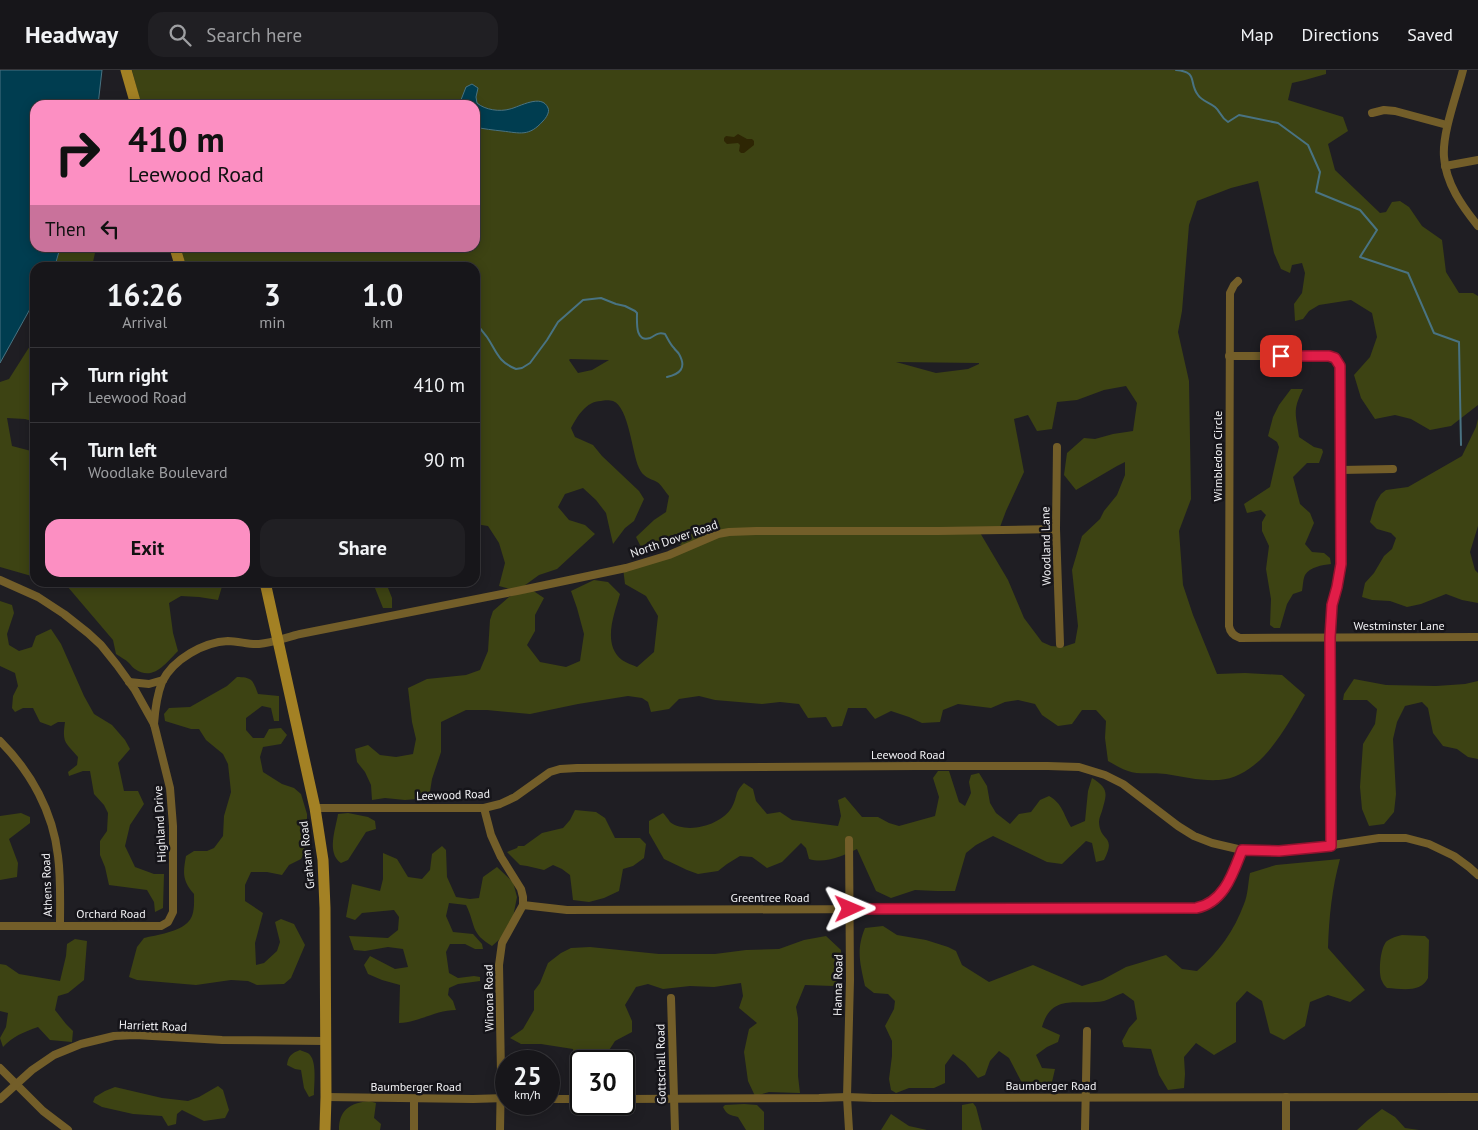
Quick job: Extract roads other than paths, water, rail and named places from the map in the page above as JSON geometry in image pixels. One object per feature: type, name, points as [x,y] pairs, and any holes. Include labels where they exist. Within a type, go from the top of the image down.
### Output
[{"type":"main road","points":[[126,70],[135,100]]},
{"type":"main road","name":"Graham Road","points":[[266,587],[321,838],[325,876],[325,1130]]},
{"type":"street","points":[[1463,70],[1447,125],[1444,147],[1445,166],[1454,192],[1478,226]]},
{"type":"street","points":[[1372,113],[1384,110],[1395,111],[1447,125]]},
{"type":"street","points":[[1445,166],[1478,160]]},
{"type":"street","name":"Wimbledon Circle","points":[[1232,633],[1229,626],[1230,293],[1238,281]]},
{"type":"street","points":[[1229,356],[1329,356],[1338,361],[1340,366],[1341,564],[1332,605],[1330,637],[1331,846]]},
{"type":"street","name":"Woodland Lane","points":[[1057,447],[1056,529],[1060,644]]},
{"type":"street","points":[[1341,470],[1393,469]]},
{"type":"street","name":"North Dover Road","points":[[163,680],[188,655],[206,646],[229,641],[260,644],[300,634],[626,568],[664,557],[712,536],[729,532],[756,530],[939,531],[1056,529]]},
{"type":"street","name":"Highland Drive","points":[[0,580],[38,597],[78,624],[101,645],[142,701],[154,724],[170,788],[173,826],[173,912],[168,922],[161,926]]},
{"type":"street","name":"Westminster Lane","points":[[1232,633],[1240,638],[1478,637]]},
{"type":"street","points":[[129,682],[149,684],[163,680]]},
{"type":"street","points":[[154,724],[163,680]]},
{"type":"street","name":"Athens Road","points":[[0,741],[12,753],[28,775],[50,819],[59,857],[60,925]]},
{"type":"street","name":"Leewood Road","points":[[315,808],[484,808],[508,801],[544,775],[567,768],[1070,766],[1095,771],[1123,784],[1174,823],[1194,836],[1212,843],[1242,850],[1279,851],[1331,846],[1379,838],[1415,840],[1429,844],[1454,856],[1478,876]]},
{"type":"street","points":[[484,808],[491,835],[521,889],[523,904]]},
{"type":"street","name":"Hanna Road","points":[[849,1130],[847,1097],[850,980],[850,840]]},
{"type":"street","name":"Greentree Road","points":[[523,904],[567,910],[1196,908],[1209,905],[1222,893],[1232,877],[1242,850]]},
{"type":"street","name":"Winona Road","points":[[500,1050],[498,965],[504,938],[523,904]]},
{"type":"street","name":"Orchard Road","points":[[0,926],[161,926]]},
{"type":"street","name":"Gottschall Road","points":[[671,998],[675,1130]]},
{"type":"street","points":[[1085,1130],[1087,1031]]},
{"type":"street","name":"Harriett Road","points":[[0,1099],[15,1084],[54,1055],[81,1044],[114,1036],[325,1041]]},
{"type":"street","points":[[0,1068],[43,1111],[68,1130]]},
{"type":"street","points":[[1286,1097],[1286,1130]]},
{"type":"street","name":"Baumberger Road","points":[[635,1099],[1478,1097]]},
{"type":"street","name":"Baumberger Road","points":[[326,1098],[495,1098]]},
{"type":"street","points":[[414,1099],[414,1130]]},
{"type":"street","name":"Winona Road","points":[[500,1130],[501,1115]]},
{"type":"water","points":[[0,70],[102,70],[99,100],[30,100],[30,252],[59,252],[56,262],[30,262],[30,309],[0,363]]},
{"type":"water","points":[[472,84],[478,88],[476,100],[461,100],[466,87]]},
{"type":"water","points":[[536,101],[545,104],[548,108],[545,118],[529,132],[514,133],[480,128],[480,105],[493,110],[506,110]]},
{"type":"waterway","points":[[1176,70],[1188,73],[1200,97],[1215,107],[1228,122],[1239,115],[1278,123],[1308,145],[1320,172],[1316,192],[1360,210],[1377,230],[1360,257],[1408,273],[1434,333],[1459,342],[1461,445]]},
{"type":"waterway","points":[[480,328],[505,363],[516,369],[522,368],[530,363],[558,322],[583,300],[601,298],[635,311],[637,313],[639,335],[645,339],[665,334],[679,354],[682,363],[679,372],[667,377]]}]
